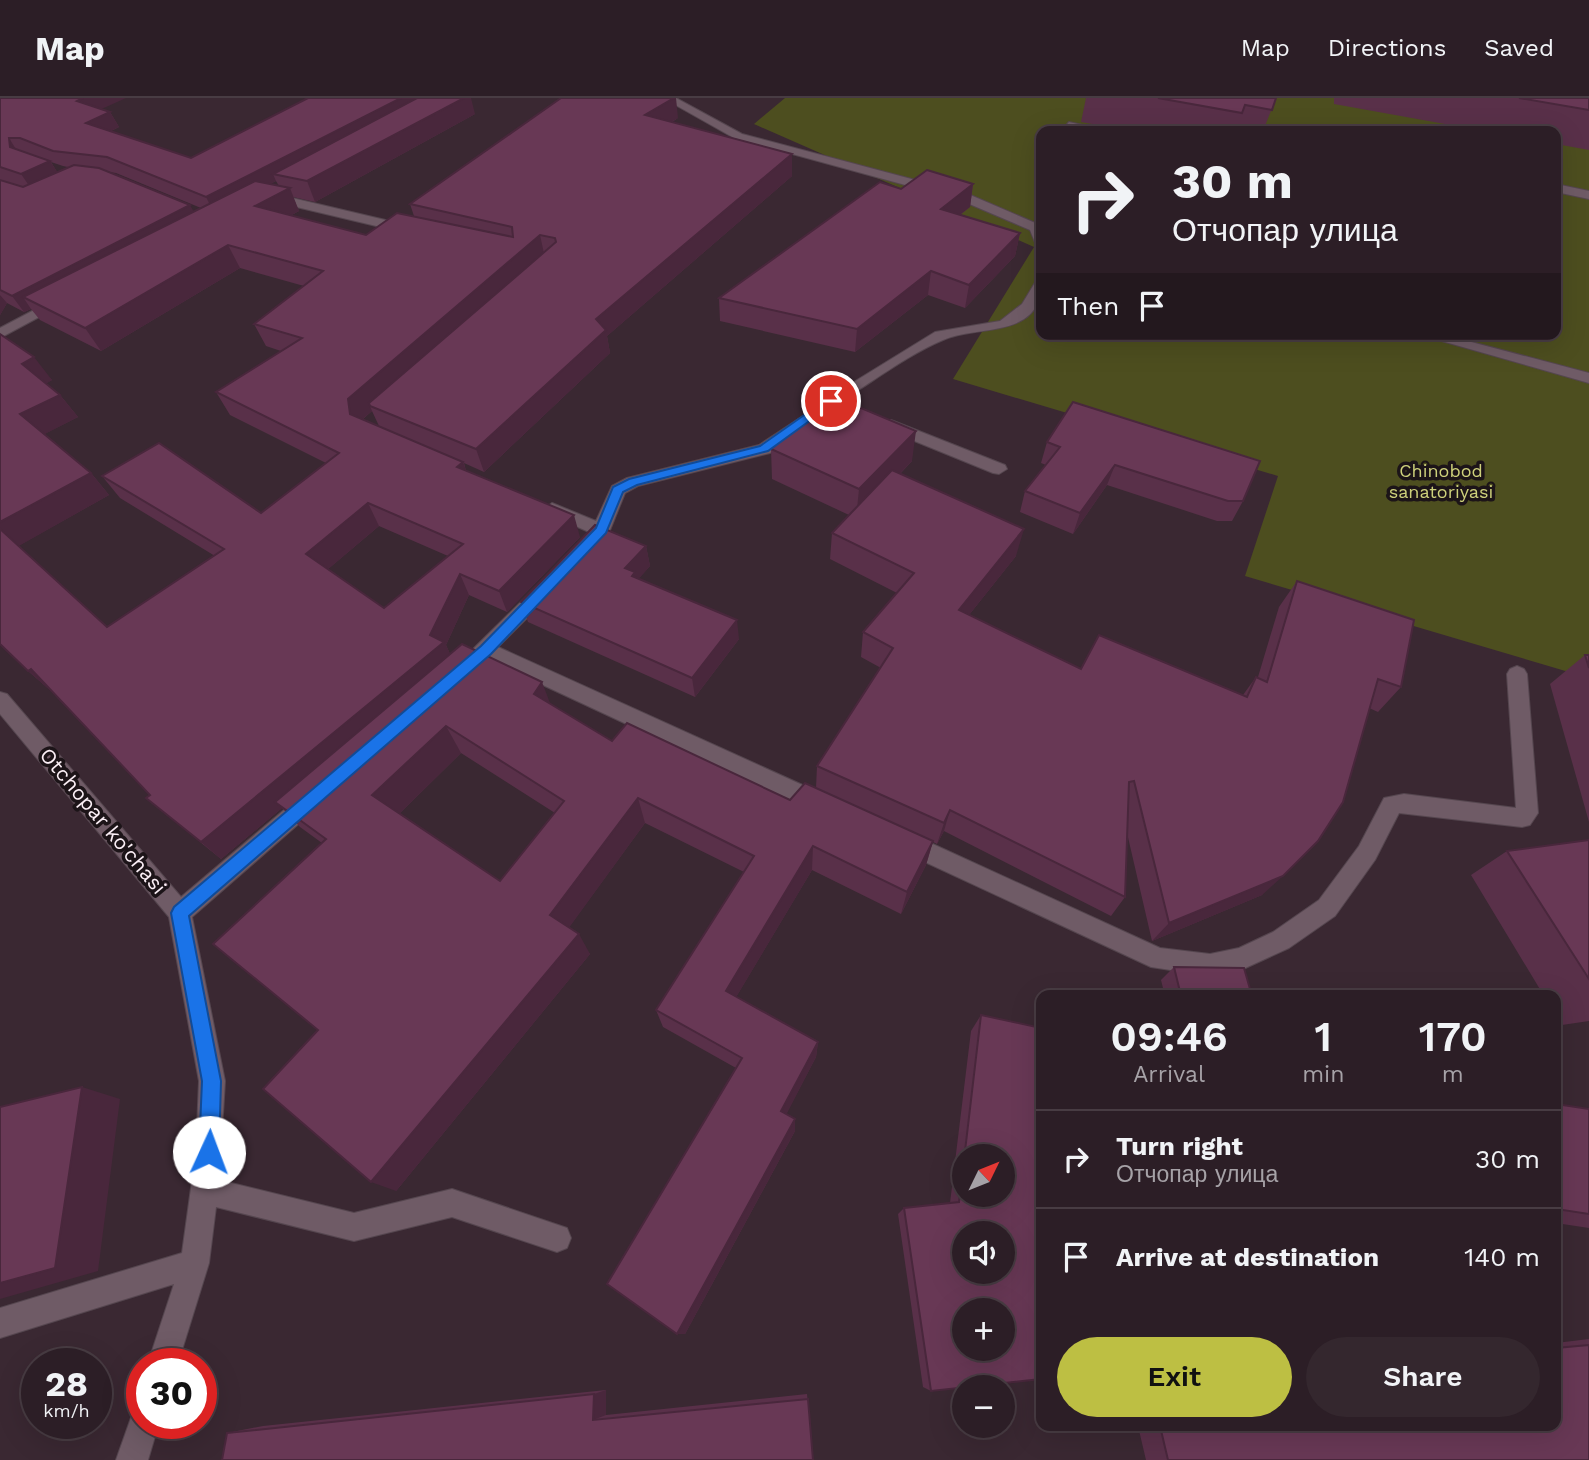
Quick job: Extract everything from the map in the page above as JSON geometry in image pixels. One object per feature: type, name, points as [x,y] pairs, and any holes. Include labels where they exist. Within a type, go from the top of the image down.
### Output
[{"type":"street","points":[[668,98],[738,136],[964,197],[1036,230]]},
{"type":"street","points":[[290,183],[260,198],[421,233]]},
{"type":"street","points":[[1561,189],[1589,195]]},
{"type":"street","points":[[572,560],[601,530],[618,490],[633,482],[764,449],[831,401],[940,335],[1004,325],[1028,307],[1036,293]]},
{"type":"street","points":[[0,334],[72,296]]},
{"type":"street","points":[[1446,340],[1589,378]]},
{"type":"street","points":[[831,401],[999,468]]},
{"type":"street","points":[[537,503],[601,530]]},
{"type":"street","points":[[465,668],[486,650],[553,580]]},
{"type":"street","points":[[486,650],[841,813]]},
{"type":"street","points":[[880,831],[1159,959],[1210,965],[1241,959],[1281,940],[1327,908],[1367,853],[1392,805],[1404,803],[1522,818],[1527,813],[1517,674]]},
{"type":"street","name":"Otchopar ko'chasi","points":[[0,700],[180,913],[212,1081],[209,1152],[195,1263],[168,1348]]},
{"type":"street","points":[[180,913],[328,786]]},
{"type":"street","points":[[203,1190],[354,1227],[452,1203],[556,1238]]},
{"type":"street","points":[[0,1323],[195,1263]]},
{"type":"street","points":[[132,1460],[139,1439]]},
{"type":"green space","name":"Chinobod sanatoriyasi","points":[[785,98],[1589,98],[1589,678],[1245,576],[1278,476],[953,379],[1034,247],[754,124]]},
{"type":"building","points":[[0,98],[83,98],[77,101],[110,112],[86,123],[191,158],[308,98],[401,98],[206,197],[107,157],[53,151],[20,138],[9,138],[10,147],[50,161],[21,174],[0,167]]},
{"type":"building","points":[[417,98],[464,98],[307,181],[273,174]]},
{"type":"building","points":[[561,98],[674,98],[645,115],[792,154],[596,319],[606,330],[476,449],[370,406],[369,403],[556,242],[555,238],[540,235],[348,399],[350,414],[463,462],[457,467],[574,515],[499,591],[460,574],[430,635],[444,642],[201,842],[146,798],[150,795],[31,669],[28,671],[0,644],[0,529],[107,627],[224,549],[102,476],[159,443],[261,513],[339,453],[216,392],[302,338],[254,324],[323,271],[228,245],[85,328],[23,297],[255,181],[290,188],[255,206],[366,235],[397,213],[513,237],[512,227],[410,204]],"holes":[[[368,503],[463,544],[384,608],[306,554]]]},
{"type":"building","points":[[1158,98],[1276,98],[1272,110],[1245,105],[1242,113]]},
{"type":"building","points":[[1519,98],[1589,98],[1589,110]]},
{"type":"building","points":[[74,165],[99,168],[190,205],[12,296],[0,290],[0,180],[23,187]]},
{"type":"building","points":[[927,170],[973,184],[941,209],[1020,233],[969,285],[931,271],[857,329],[719,298],[880,182],[901,189]]},
{"type":"building","points":[[0,334],[34,357],[22,364],[60,395],[20,414],[91,473],[0,522]]},
{"type":"building","points":[[830,395],[916,431],[859,489],[771,449]]},
{"type":"building","points":[[1073,402],[1260,461],[1243,501],[1228,501],[1115,465],[1080,513],[1025,491],[1060,447],[1047,442]]},
{"type":"building","points":[[892,470],[1024,529],[959,610],[1081,669],[1099,635],[1247,697],[1256,677],[1267,682],[1297,581],[1414,620],[1401,687],[1378,679],[1343,802],[1318,841],[1283,876],[1169,923],[1134,781],[1129,782],[1125,897],[950,810],[944,823],[817,766],[893,648],[863,632],[914,573],[832,533]]},
{"type":"building","points":[[595,525],[646,546],[625,568],[635,572],[632,576],[737,620],[692,678],[521,602]]},
{"type":"building","points":[[462,644],[542,682],[534,694],[612,741],[627,723],[790,800],[805,783],[933,841],[907,892],[813,846],[726,991],[818,1042],[781,1111],[795,1119],[677,1334],[607,1284],[742,1058],[656,1010],[754,856],[638,798],[550,915],[579,934],[371,1182],[263,1089],[318,1030],[213,944],[326,839],[275,802]],"holes":[[[446,726],[564,801],[500,881],[372,795]]]},
{"type":"building","points":[[1589,840],[1589,979],[1507,851]]},
{"type":"building","points":[[1174,967],[1244,968],[1250,990],[1180,990]]},
{"type":"building","points":[[981,1015],[1036,1027],[1036,1380],[1015,1382],[1015,1375],[952,1375],[952,1389],[931,1391],[904,1208],[952,1203],[952,1208],[1015,1208],[1015,1144],[966,1144]]},
{"type":"building","points":[[82,1087],[55,1268],[0,1283],[0,1107]]},
{"type":"building","points":[[1561,1105],[1589,1109],[1589,1214],[1561,1210]]},
{"type":"building","points":[[1589,1345],[1589,1460],[1168,1460],[1161,1431],[1561,1431],[1561,1348]]},
{"type":"building","points":[[594,1394],[593,1420],[808,1399],[813,1460],[222,1460],[227,1433]]},
{"type":"route","points":[[209,1152],[212,1081],[180,913],[486,650],[601,530],[618,490],[633,482],[764,449],[831,401]]}]
